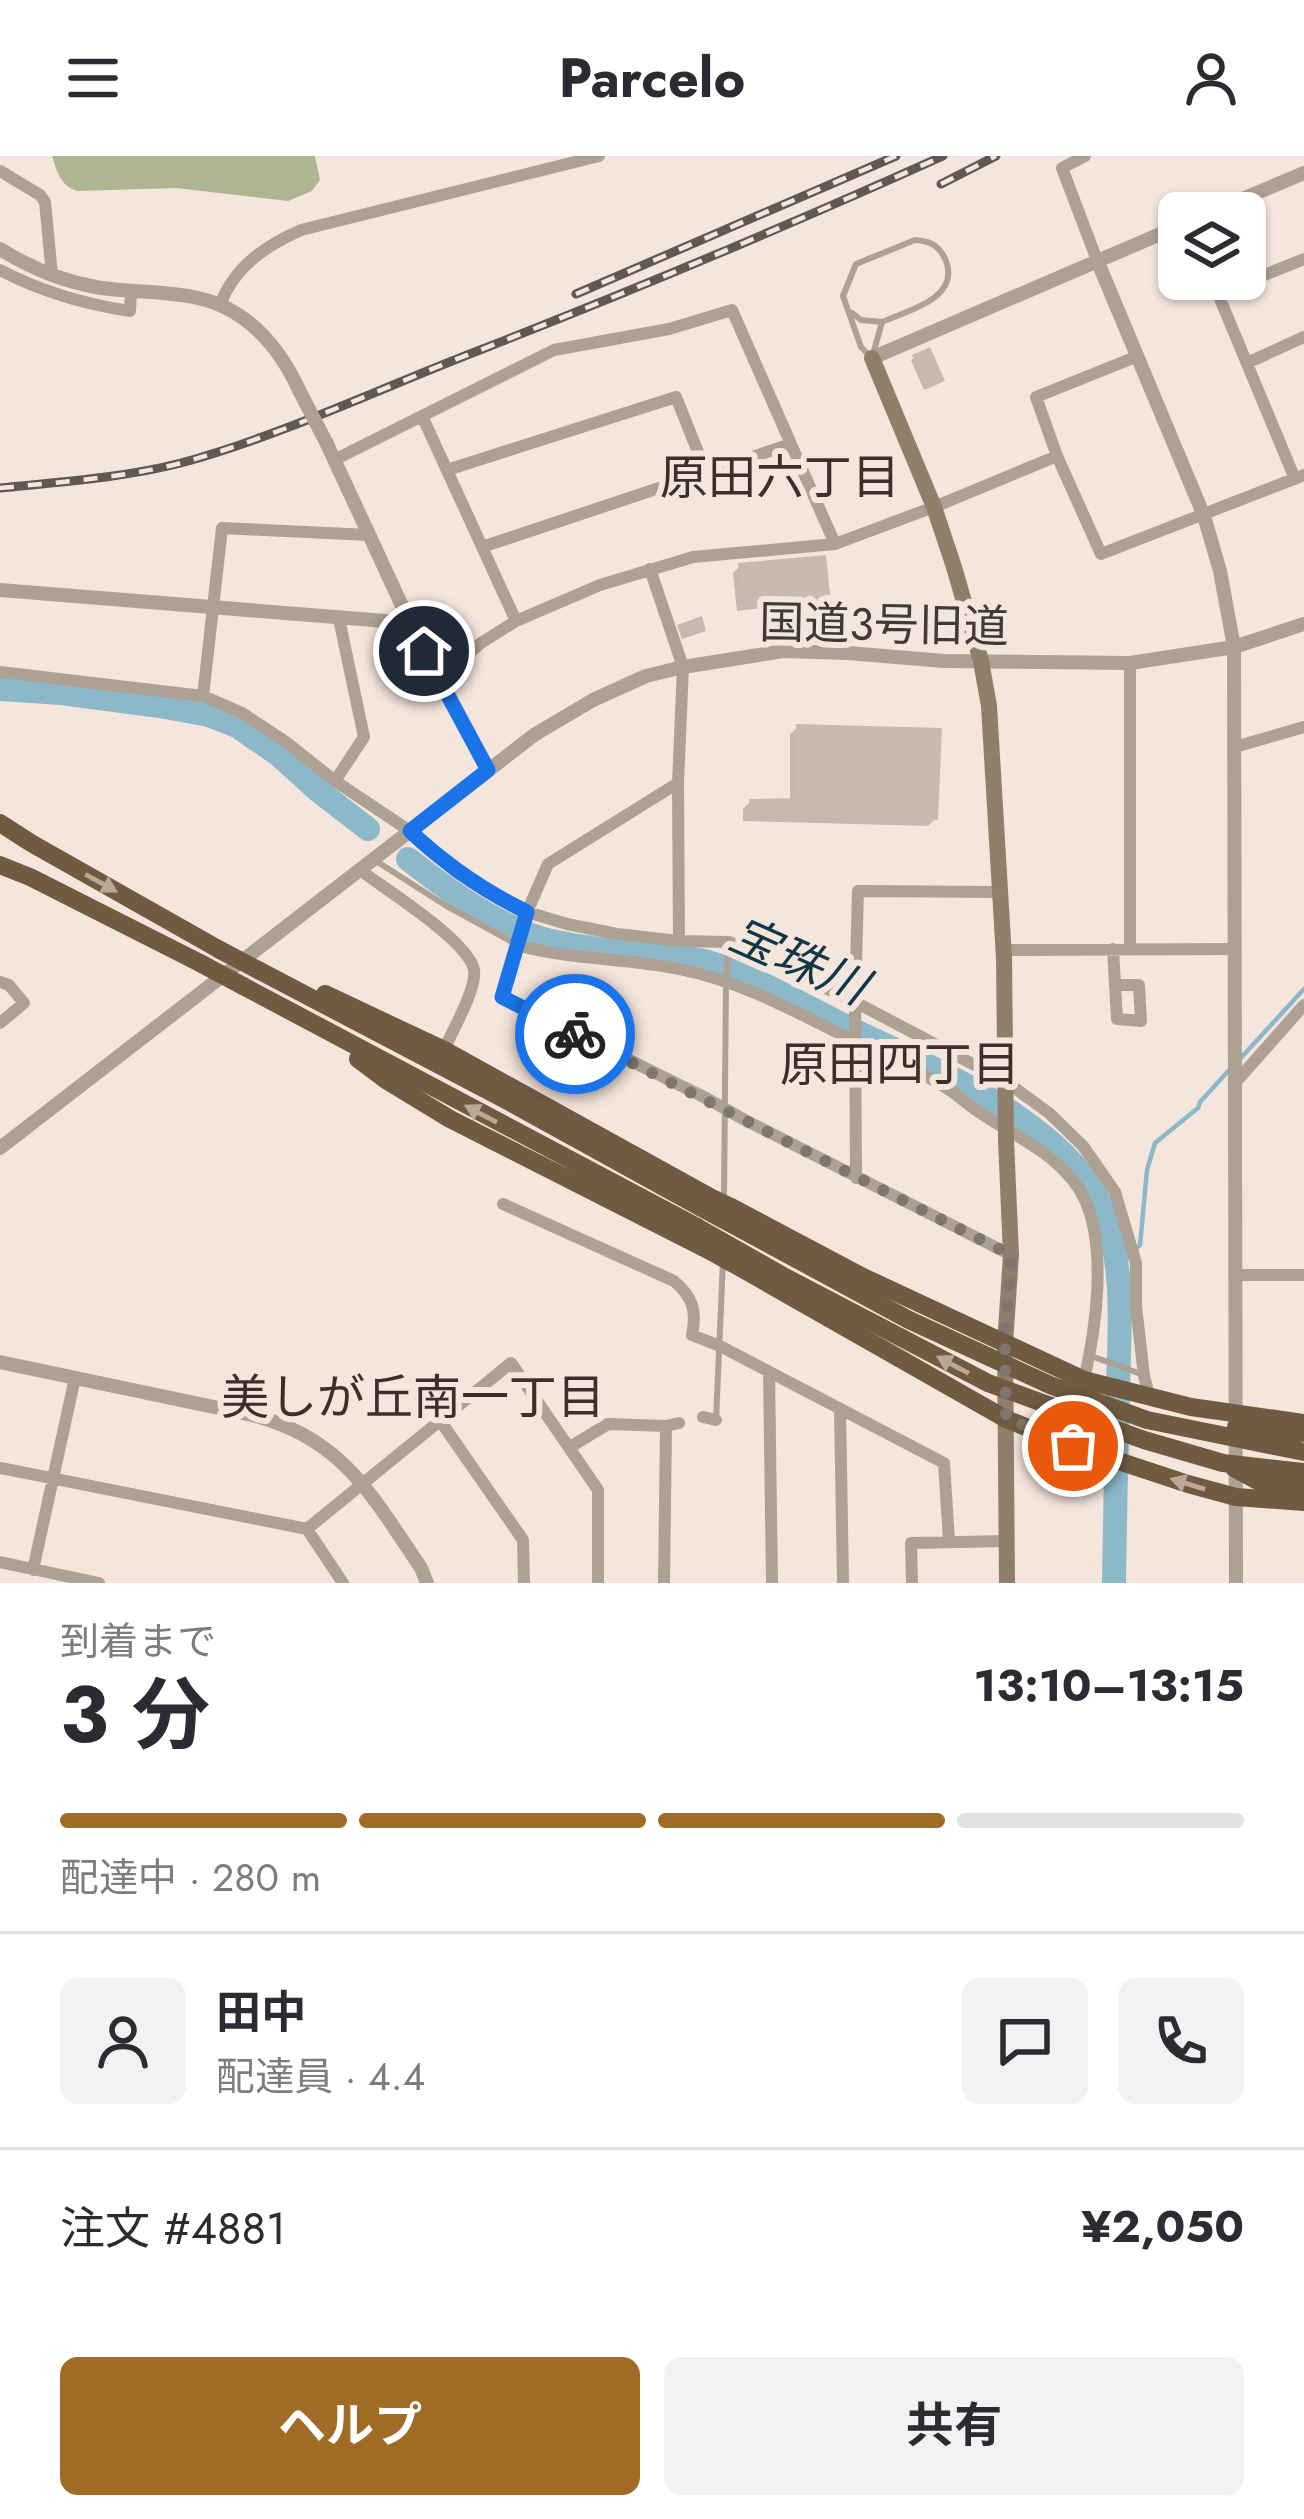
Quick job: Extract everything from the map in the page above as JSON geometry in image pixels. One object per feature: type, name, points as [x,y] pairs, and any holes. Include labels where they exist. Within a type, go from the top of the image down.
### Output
[{"type":"highway","points":[[0,823],[220,950],[909,1320],[1050,1385],[1147,1420],[1304,1452]]},
{"type":"highway","points":[[0,865],[200,963],[314,1026],[702,1210],[731,1207],[861,1276],[1093,1383],[1144,1388],[1191,1407],[1304,1423]]},
{"type":"highway","points":[[284,984],[309,987],[444,1050],[702,1210],[785,1277],[988,1383],[1144,1440],[1223,1462],[1304,1472]]},
{"type":"highway","points":[[314,1026],[386,1080],[450,1119],[712,1252],[1006,1418],[1073,1446],[1236,1497],[1304,1502]]},
{"type":"highway","points":[[1050,1385],[1193,1421],[1304,1433]]},
{"type":"highway","points":[[1223,1462],[1258,1481],[1304,1486]]},
{"type":"main road","points":[[872,358],[934,507],[981,661],[989,706],[1004,950],[1011,1255],[1005,1344],[1007,1583]]},
{"type":"street","points":[[220,305],[237,274],[254,257],[301,230],[599,156]]},
{"type":"street","points":[[1084,156],[1063,168],[1204,516],[1234,646],[1236,1583]]},
{"type":"street","points":[[0,171],[45,202],[52,275]]},
{"type":"street","points":[[1259,192],[1304,173]]},
{"type":"street","points":[[872,358],[1158,235]]},
{"type":"street","points":[[0,249],[52,275],[90,286],[185,296],[220,305],[273,346],[327,444],[410,623],[488,770]]},
{"type":"street","points":[[1138,356],[1036,397],[1101,554],[1299,477],[1218,294],[1304,259]]},
{"type":"street","points":[[0,269],[59,297],[95,306],[130,310],[131,292]]},
{"type":"street","points":[[334,460],[554,350],[732,310],[835,544]]},
{"type":"street","points":[[1246,363],[1304,337]]},
{"type":"street","points":[[447,470],[676,397],[706,472]]},
{"type":"street","points":[[423,418],[516,621]]},
{"type":"street","points":[[482,547],[791,444]]},
{"type":"street","points":[[439,679],[516,621],[600,585],[693,557],[835,544],[1057,456]]},
{"type":"street","points":[[203,696],[222,528],[369,535]]},
{"type":"street","points":[[650,569],[682,667],[679,941]]},
{"type":"street","points":[[0,590],[410,623]]},
{"type":"street","points":[[335,781],[364,737],[339,619]]},
{"type":"street","name":"国道3号旧道","points":[[0,1148],[534,735],[592,700],[646,676],[784,651],[1130,663],[1234,646],[1304,624]]},
{"type":"street","points":[[1130,663],[1130,949]]},
{"type":"street","points":[[0,672],[203,696],[256,723],[410,831],[456,872],[527,912],[616,934],[729,942],[1005,1081],[1083,1146],[1115,1192],[1136,1263],[1144,1388]]},
{"type":"street","points":[[1235,747],[1304,727]]},
{"type":"street","points":[[678,783],[548,864],[527,912],[502,997],[1011,1255]]},
{"type":"street","points":[[360,870],[464,949],[474,970],[472,987],[444,1050]]},
{"type":"street","points":[[856,1178],[858,891],[1001,892]]},
{"type":"street","points":[[517,945],[556,955],[677,968],[775,1000],[914,1068],[1038,1149],[1068,1173],[1095,1228],[1093,1383]]},
{"type":"street","points":[[1113,949],[1116,985]]},
{"type":"street","points":[[1004,950],[1234,950]]},
{"type":"street","points":[[0,982],[25,1003],[0,1023]]},
{"type":"street","points":[[1234,1084],[1304,1005]]},
{"type":"street","points":[[503,1204],[674,1282],[693,1304],[692,1335],[944,1463],[949,1541]]},
{"type":"street","points":[[1235,1275],[1304,1275]]},
{"type":"street","points":[[0,1362],[267,1419],[317,1443],[363,1482],[427,1583]]},
{"type":"street","points":[[307,1529],[511,1363],[598,1490],[598,1583]]},
{"type":"street","points":[[769,1372],[772,1583]]},
{"type":"street","points":[[33,1570],[76,1378]]},
{"type":"street","points":[[840,1409],[843,1583]]},
{"type":"street","points":[[440,1419],[523,1540],[524,1583]]},
{"type":"street","points":[[570,1447],[608,1424],[673,1424],[664,1583]]},
{"type":"street","points":[[0,1468],[307,1529],[344,1583]]},
{"type":"street","points":[[912,1583],[911,1544],[1006,1541]]},
{"type":"street","points":[[0,1562],[98,1583]]},
{"type":"lane","points":[[848,311],[861,320],[881,322],[940,295],[949,283],[941,250],[928,241],[915,240],[856,264],[843,296],[848,311],[861,347],[872,358]]},
{"type":"lane","points":[[872,358],[881,322]]},
{"type":"lane","points":[[375,860],[517,945]]},
{"type":"lane","points":[[710,1419],[719,1346],[729,942]]},
{"type":"lane","points":[[1090,1355],[1144,1388]]},
{"type":"green space","points":[[52,156],[315,156],[320,180],[312,191],[288,201],[176,188],[78,191],[64,182]]},
{"type":"building","points":[[930,347],[945,381],[927,389],[912,355]]},
{"type":"building","points":[[826,555],[830,595],[743,605],[738,563]]},
{"type":"building","points":[[796,724],[942,728],[938,820],[749,815],[749,799],[796,798]]},
{"type":"waterway","name":"宝珠川","points":[[0,689],[209,715],[237,726],[279,755],[368,829]]},
{"type":"waterway","name":"宝珠川","points":[[408,859],[487,914],[540,938],[702,961],[761,983],[955,1079],[1032,1127],[1064,1155],[1090,1186],[1107,1220],[1119,1284],[1114,1583]]},
{"type":"waterway","points":[[1239,1060],[1304,989]]},
{"type":"waterway","points":[[1136,1249],[1155,1143],[1198,1108],[1231,1068]]},
{"type":"waterway","points":[[1118,1267],[1128,1257]]},
{"type":"railway","points":[[576,294],[896,156]]},
{"type":"railway","points":[[0,488],[159,468],[257,439],[655,280],[943,156]]},
{"type":"railway","points":[[941,184],[996,156]]},
{"type":"way so far","points":[[575,1034],[1011,1255],[1006,1418],[1073,1446]]},
{"type":"district","name":"原田六丁目","points":[[780,477]]},
{"type":"district","name":"原田四丁目","points":[[900,1064]]},
{"type":"district","name":"美しが丘南一丁目","points":[[413,1397]]},
{"type":"route","points":[[424,651],[488,770],[410,831],[456,872],[527,912],[502,997],[575,1034]]}]
